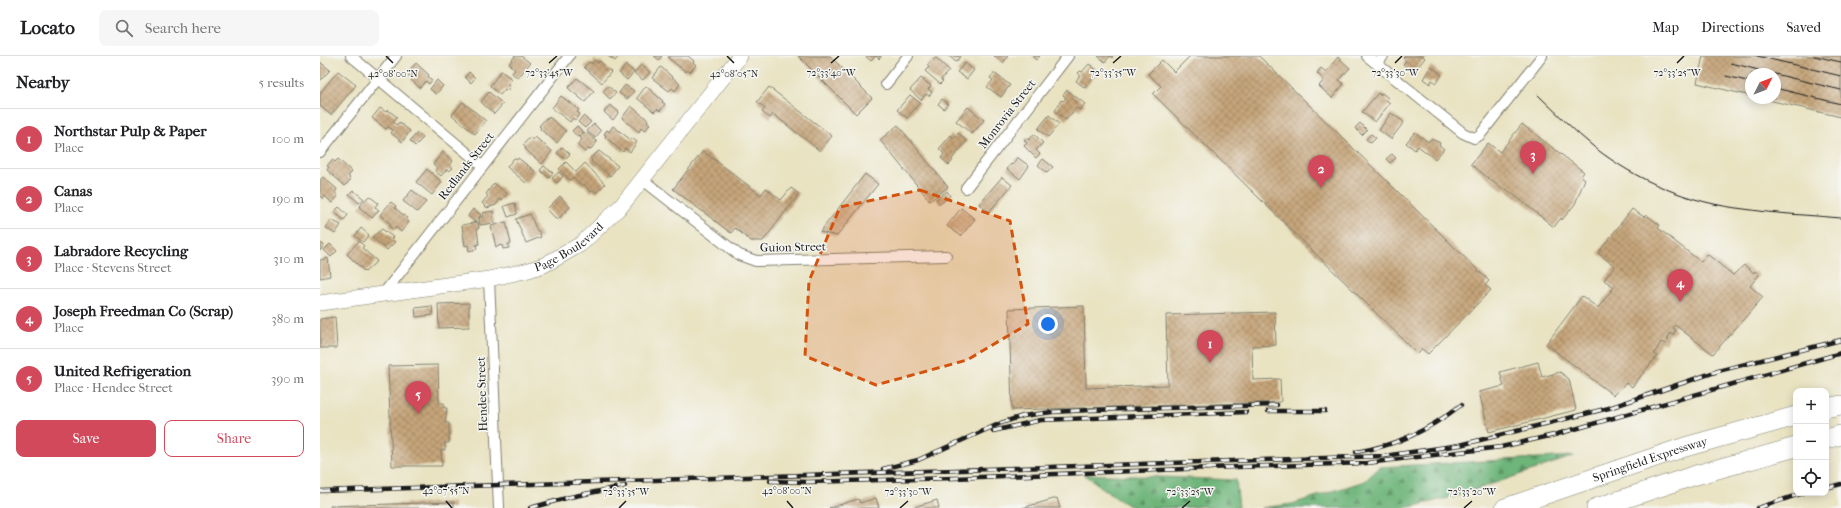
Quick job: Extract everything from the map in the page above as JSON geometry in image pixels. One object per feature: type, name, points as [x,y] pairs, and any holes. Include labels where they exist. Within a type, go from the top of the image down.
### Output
[{"type":"highway","points":[[1829,407],[1841,405]]},
{"type":"highway","name":"Springfield Expressway","points":[[1505,508],[1685,448],[1793,417]]},
{"type":"highway","points":[[1829,438],[1841,436]]},
{"type":"highway","points":[[1596,508],[1702,473],[1793,448]]},
{"type":"street","points":[[351,56],[483,166]]},
{"type":"street","points":[[320,152],[396,56]]},
{"type":"street","name":"Redlands Street","points":[[384,293],[569,56]]},
{"type":"street","name":"Page Boulevard","points":[[320,303],[384,293],[489,280],[544,265],[581,244],[617,211],[740,56]]},
{"type":"street","points":[[886,84],[908,56]]},
{"type":"street","name":"Monrovia Street","points":[[966,188],[1068,56]]},
{"type":"street","points":[[1367,56],[1380,60],[1463,133],[1474,138],[1480,135],[1542,56]]},
{"type":"street","name":"Guion Street","points":[[643,180],[739,256],[756,261],[946,256]]},
{"type":"street","name":"Hendee Street","points":[[489,280],[499,508]]},
{"type":"highlighted area","points":[[920,190],[1010,221],[1028,324],[967,360],[876,385],[805,356],[809,281],[840,207]]},
{"type":"green space","points":[[1574,456],[1457,496],[1405,508],[1261,508],[1292,504],[1365,481],[1380,467]]},
{"type":"green space","points":[[1084,474],[1236,480],[1239,508],[1205,508],[1204,506],[1180,508],[1136,508],[1115,498]]},
{"type":"building","points":[[515,56],[521,56],[530,63],[518,78],[512,73],[515,70],[509,64]]},
{"type":"building","points":[[608,56],[619,56],[615,61]]},
{"type":"building","points":[[654,56],[662,56],[659,60]]},
{"type":"building","points":[[669,56],[688,56],[696,65],[690,72],[687,70],[686,72],[668,58]]},
{"type":"building","points":[[798,56],[830,56],[872,98],[856,114]]},
{"type":"building","points":[[865,56],[876,56],[871,61]]},
{"type":"building","points":[[949,56],[961,56],[956,62]]},
{"type":"building","points":[[994,56],[1008,56],[1003,63]]},
{"type":"building","points":[[1032,56],[1040,56],[1036,60]]},
{"type":"building","points":[[1098,56],[1110,56],[1105,62]]},
{"type":"building","points":[[1190,56],[1259,56],[1489,281],[1485,285],[1491,290],[1428,354],[1422,349],[1418,354],[1153,94],[1161,86],[1148,74],[1162,60],[1174,72]]},
{"type":"building","points":[[1405,56],[1423,56],[1425,58],[1413,73],[1403,64],[1406,61],[1403,58]]},
{"type":"building","points":[[1703,56],[1841,56],[1841,117],[1781,103],[1781,68],[1745,68],[1745,95],[1697,83]]},
{"type":"building","points":[[1338,57],[1350,68],[1339,80],[1344,84],[1332,98],[1319,86],[1324,80],[1317,73],[1321,68],[1326,72]]},
{"type":"building","points":[[936,58],[949,70],[941,80],[943,81],[940,84],[925,71],[929,67],[927,65]]},
{"type":"building","points":[[595,60],[598,63],[600,61],[611,72],[602,83],[584,67],[589,62],[592,64]]},
{"type":"building","points":[[320,62],[330,70],[320,81]]},
{"type":"building","points":[[416,63],[429,75],[428,77],[432,80],[429,84],[426,81],[420,88],[411,80],[413,78],[407,73]]},
{"type":"building","points":[[965,63],[974,70],[967,79],[957,72]]},
{"type":"building","points":[[1089,64],[1100,73],[1096,77],[1095,76],[1085,88],[1076,81],[1080,75],[1078,73],[1080,71],[1082,72]]},
{"type":"building","points":[[626,65],[634,72],[627,80],[619,73]]},
{"type":"building","points":[[641,65],[650,72],[643,80],[634,73]]},
{"type":"building","points":[[1431,66],[1442,75],[1436,83],[1432,80],[1430,84],[1423,79]]},
{"type":"building","points":[[661,67],[680,84],[675,91],[672,88],[669,91],[652,78]]},
{"type":"building","points":[[338,71],[356,85],[331,115],[320,106],[320,93]]},
{"type":"building","points":[[501,71],[512,79],[507,85],[510,87],[507,91],[505,89],[500,95],[490,86]]},
{"type":"building","points":[[469,72],[475,78],[471,83],[465,77]]},
{"type":"building","points":[[994,73],[1010,85],[1001,97],[987,87],[993,80],[990,78]]},
{"type":"building","points":[[577,78],[594,91],[585,102],[568,88]]},
{"type":"building","points":[[921,78],[931,86],[928,89],[932,92],[929,96],[926,94],[921,100],[910,90]]},
{"type":"building","points":[[437,80],[443,86],[436,94],[430,89]]},
{"type":"building","points":[[625,85],[634,91],[627,99],[619,93]]},
{"type":"building","points":[[608,86],[616,93],[610,99],[603,92]]},
{"type":"building","points":[[646,86],[665,104],[660,111],[657,109],[654,112],[637,98]]},
{"type":"building","points":[[769,87],[832,136],[820,151],[773,114],[770,118],[762,112],[765,108],[757,102]]},
{"type":"building","points":[[1067,90],[1085,104],[1080,110],[1076,108],[1066,120],[1055,111],[1061,100],[1063,101],[1066,98],[1063,95]]},
{"type":"building","points":[[489,92],[503,104],[494,114],[481,102]]},
{"type":"building","points":[[1378,93],[1380,95],[1382,93],[1388,98],[1386,100],[1390,103],[1375,122],[1362,112]]},
{"type":"building","points":[[910,95],[920,103],[907,118],[897,110]]},
{"type":"building","points":[[561,96],[579,110],[577,112],[580,114],[575,120],[573,118],[570,122],[552,108]]},
{"type":"building","points":[[942,99],[948,104],[944,109],[938,104]]},
{"type":"building","points":[[463,102],[486,121],[475,134],[452,115]]},
{"type":"building","points":[[610,105],[619,112],[613,120],[604,112]]},
{"type":"building","points":[[631,106],[648,120],[647,122],[650,124],[645,131],[641,128],[639,132],[622,118]]},
{"type":"building","points":[[968,107],[984,120],[972,134],[956,121]]},
{"type":"building","points":[[380,108],[386,112],[388,110],[397,117],[393,122],[397,125],[399,122],[410,131],[402,142],[391,133],[393,130],[388,127],[386,129],[372,118]]},
{"type":"building","points":[[1391,113],[1404,122],[1391,139],[1379,130]]},
{"type":"building","points":[[1049,115],[1059,124],[1048,137],[1038,129]]},
{"type":"building","points":[[583,116],[591,122],[585,128],[578,122]]},
{"type":"building","points":[[549,117],[566,131],[557,143],[540,129],[541,127],[539,126],[546,118],[548,119]]},
{"type":"building","points":[[1360,123],[1367,130],[1362,135],[1355,128]]},
{"type":"building","points":[[594,124],[601,131],[595,138],[587,131]]},
{"type":"building","points":[[1522,124],[1584,172],[1581,176],[1585,179],[1575,204],[1554,227],[1505,188],[1503,190],[1471,164],[1488,143],[1500,152]]},
{"type":"building","points":[[898,125],[948,187],[930,201],[880,140]]},
{"type":"building","points":[[577,126],[583,132],[578,137],[572,131]]},
{"type":"building","points":[[613,126],[631,140],[632,138],[637,142],[630,152],[625,148],[623,152],[605,137],[606,135],[604,134],[607,130],[609,132]]},
{"type":"building","points":[[584,132],[597,142],[590,150],[588,149],[585,152],[577,145],[582,139],[580,137]]},
{"type":"building","points":[[1415,132],[1428,142],[1431,139],[1440,143],[1439,145],[1444,149],[1435,159],[1418,146],[1415,150],[1406,143]]},
{"type":"building","points":[[417,133],[423,138],[415,146],[410,141]]},
{"type":"building","points":[[958,133],[967,141],[949,165],[941,158],[944,154],[939,149],[951,135],[954,138]]},
{"type":"building","points":[[1034,134],[1043,143],[1036,150],[1040,154],[1036,158],[1024,146],[1027,143],[1024,140],[1026,138],[1029,140]]},
{"type":"building","points":[[1371,134],[1376,138],[1371,143],[1366,139]]},
{"type":"building","points":[[530,137],[533,140],[535,137],[552,151],[542,164],[525,149],[526,148],[523,145]]},
{"type":"building","points":[[562,147],[570,154],[565,159],[557,153]]},
{"type":"building","points":[[599,151],[618,166],[610,176],[591,161],[592,160],[590,158]]},
{"type":"building","points":[[703,151],[761,195],[766,188],[781,200],[791,188],[799,194],[763,241],[751,241],[735,228],[731,233],[673,189]]},
{"type":"building","points":[[443,152],[453,161],[450,165],[453,168],[449,171],[447,169],[441,176],[435,171],[438,168],[433,164]]},
{"type":"building","points":[[1392,154],[1396,158],[1390,163],[1386,159]]},
{"type":"building","points":[[1017,157],[1029,166],[1020,179],[1007,169],[1011,164],[1013,165]]},
{"type":"building","points":[[514,158],[517,160],[518,158],[535,171],[526,183],[507,167]]},
{"type":"building","points":[[338,159],[352,172],[348,176],[351,179],[345,186],[327,170],[329,167],[327,166],[332,160],[335,162]]},
{"type":"building","points":[[1043,159],[1053,167],[1047,173],[1038,165]]},
{"type":"building","points":[[566,162],[576,172],[585,163],[605,184],[596,193],[593,190],[591,192],[584,184],[582,185],[573,177],[570,180],[559,169]]},
{"type":"building","points":[[544,166],[553,173],[549,178],[540,170]]},
{"type":"building","points":[[427,169],[442,182],[432,195],[416,182]]},
{"type":"building","points":[[559,172],[563,176],[557,183],[552,178]]},
{"type":"building","points":[[865,174],[878,184],[837,236],[820,232]]},
{"type":"building","points":[[323,177],[337,189],[335,193],[338,196],[332,203],[325,196],[323,199],[320,196],[320,180]]},
{"type":"building","points":[[1002,177],[1012,185],[989,212],[979,204]]},
{"type":"building","points":[[494,183],[507,194],[502,200],[500,199],[496,205],[487,208],[482,203],[488,196],[486,194]]},
{"type":"building","points":[[353,190],[364,199],[359,203],[349,194]]},
{"type":"building","points":[[412,190],[426,202],[417,212],[403,201]]},
{"type":"building","points":[[947,191],[950,196],[940,204],[936,199]]},
{"type":"building","points":[[369,196],[378,203],[375,207],[379,210],[372,218],[359,207]]},
{"type":"building","points":[[560,196],[570,207],[557,220],[547,209]]},
{"type":"building","points":[[391,202],[409,222],[401,232],[396,227],[394,230],[389,226],[391,224],[380,215]]},
{"type":"building","points":[[515,203],[517,214],[508,217],[504,206]]},
{"type":"building","points":[[339,207],[348,215],[344,220],[334,212]]},
{"type":"building","points":[[961,208],[975,219],[961,236],[947,226]]},
{"type":"building","points":[[473,209],[481,215],[475,222],[468,216]]},
{"type":"building","points":[[1632,209],[1644,217],[1646,215],[1660,225],[1658,228],[1701,262],[1707,254],[1733,275],[1744,265],[1754,273],[1755,271],[1759,275],[1750,286],[1763,297],[1713,354],[1675,325],[1673,328],[1676,330],[1673,335],[1670,333],[1666,344],[1661,342],[1654,354],[1657,356],[1632,387],[1627,383],[1613,395],[1546,344],[1582,296],[1598,308],[1614,287],[1604,280],[1615,266],[1598,253]]},
{"type":"building","points":[[493,211],[494,223],[480,225],[479,217],[483,217],[482,213]]},
{"type":"building","points":[[530,214],[541,237],[526,243],[516,219]]},
{"type":"building","points":[[331,220],[341,225],[335,234],[326,228]]},
{"type":"building","points":[[478,222],[479,228],[477,229],[479,244],[476,245],[477,249],[469,251],[468,245],[465,246],[462,225]]},
{"type":"building","points":[[506,222],[511,244],[508,244],[509,248],[503,249],[502,245],[496,247],[491,226]]},
{"type":"building","points":[[361,228],[369,235],[363,242],[355,236]]},
{"type":"building","points":[[382,229],[393,237],[391,239],[395,242],[387,250],[372,237]]},
{"type":"building","points":[[359,241],[364,246],[362,248],[377,261],[365,272],[347,254]]},
{"type":"building","points":[[320,243],[324,245],[320,251]]},
{"type":"building","points":[[330,244],[337,251],[331,257],[324,250]]},
{"type":"building","points":[[328,258],[330,276],[320,278],[320,260]]},
{"type":"building","points":[[469,303],[469,327],[439,328],[438,304]]},
{"type":"building","points":[[432,306],[433,315],[416,317],[415,308]]},
{"type":"building","points":[[1084,306],[1086,388],[1168,385],[1166,315],[1275,312],[1276,345],[1252,346],[1253,380],[1280,379],[1281,402],[1012,410],[1009,309]]},
{"type":"building","points":[[335,317],[337,348],[320,348],[320,319]]},
{"type":"building","points":[[1538,362],[1542,377],[1560,372],[1569,379],[1576,410],[1489,432],[1479,392],[1504,386],[1500,372]]},
{"type":"building","points":[[438,365],[439,403],[444,403],[444,408],[447,408],[445,423],[449,423],[449,443],[445,443],[445,450],[441,450],[442,466],[392,466],[388,366]]},
{"type":"building","points":[[876,498],[879,508],[829,508],[858,499],[860,503]]},
{"type":"building","points":[[1057,498],[1060,508],[1022,508]]},
{"type":"building","points":[[937,500],[939,508],[911,508]]},
{"type":"building","points":[[454,502],[454,508],[331,508],[330,506]]},
{"type":"tram line","points":[[1757,56],[1841,76]]},
{"type":"tram line","points":[[1814,56],[1841,62]]},
{"type":"tram line","points":[[1731,63],[1751,68]]},
{"type":"tram line","points":[[1781,75],[1841,90]]},
{"type":"tram line","points":[[1726,76],[1745,81]]},
{"type":"tram line","points":[[1781,89],[1841,104]]},
{"type":"tram line","points":[[1538,95],[1594,147],[1611,159],[1646,180],[1684,196],[1724,206],[1768,212],[1841,218]]},
{"type":"railway","points":[[320,491],[1384,456],[1460,445],[1609,408],[1718,371],[1841,340]]},
{"type":"railway","points":[[1206,468],[1367,463],[1501,447],[1554,435],[1841,353]]},
{"type":"railway","points":[[883,469],[918,460],[1001,423],[1023,416],[1052,412],[1091,410],[1277,405]]},
{"type":"railway","points":[[1356,452],[1371,449],[1412,436],[1461,405]]},
{"type":"railway","points":[[1268,411],[1325,411]]},
{"type":"railway","points":[[993,431],[1041,420],[1246,412]]},
{"type":"railway","points":[[770,481],[807,482],[955,478],[1211,468]]},
{"type":"railway","points":[[1829,487],[1841,484]]},
{"type":"railway","points":[[530,508],[570,497],[625,486]]},
{"type":"railway","points":[[1758,508],[1794,496]]},
{"type":"place","name":"Labradore Recycling","points":[[1533,174]]},
{"type":"place","name":"Canas","points":[[1321,188]]},
{"type":"place","name":"Joseph Freedman Co (Scrap)","points":[[1680,302]]},
{"type":"place","name":"Northstar Pulp & Paper","points":[[1210,363]]},
{"type":"place","name":"United Refrigeration","points":[[418,414]]}]
